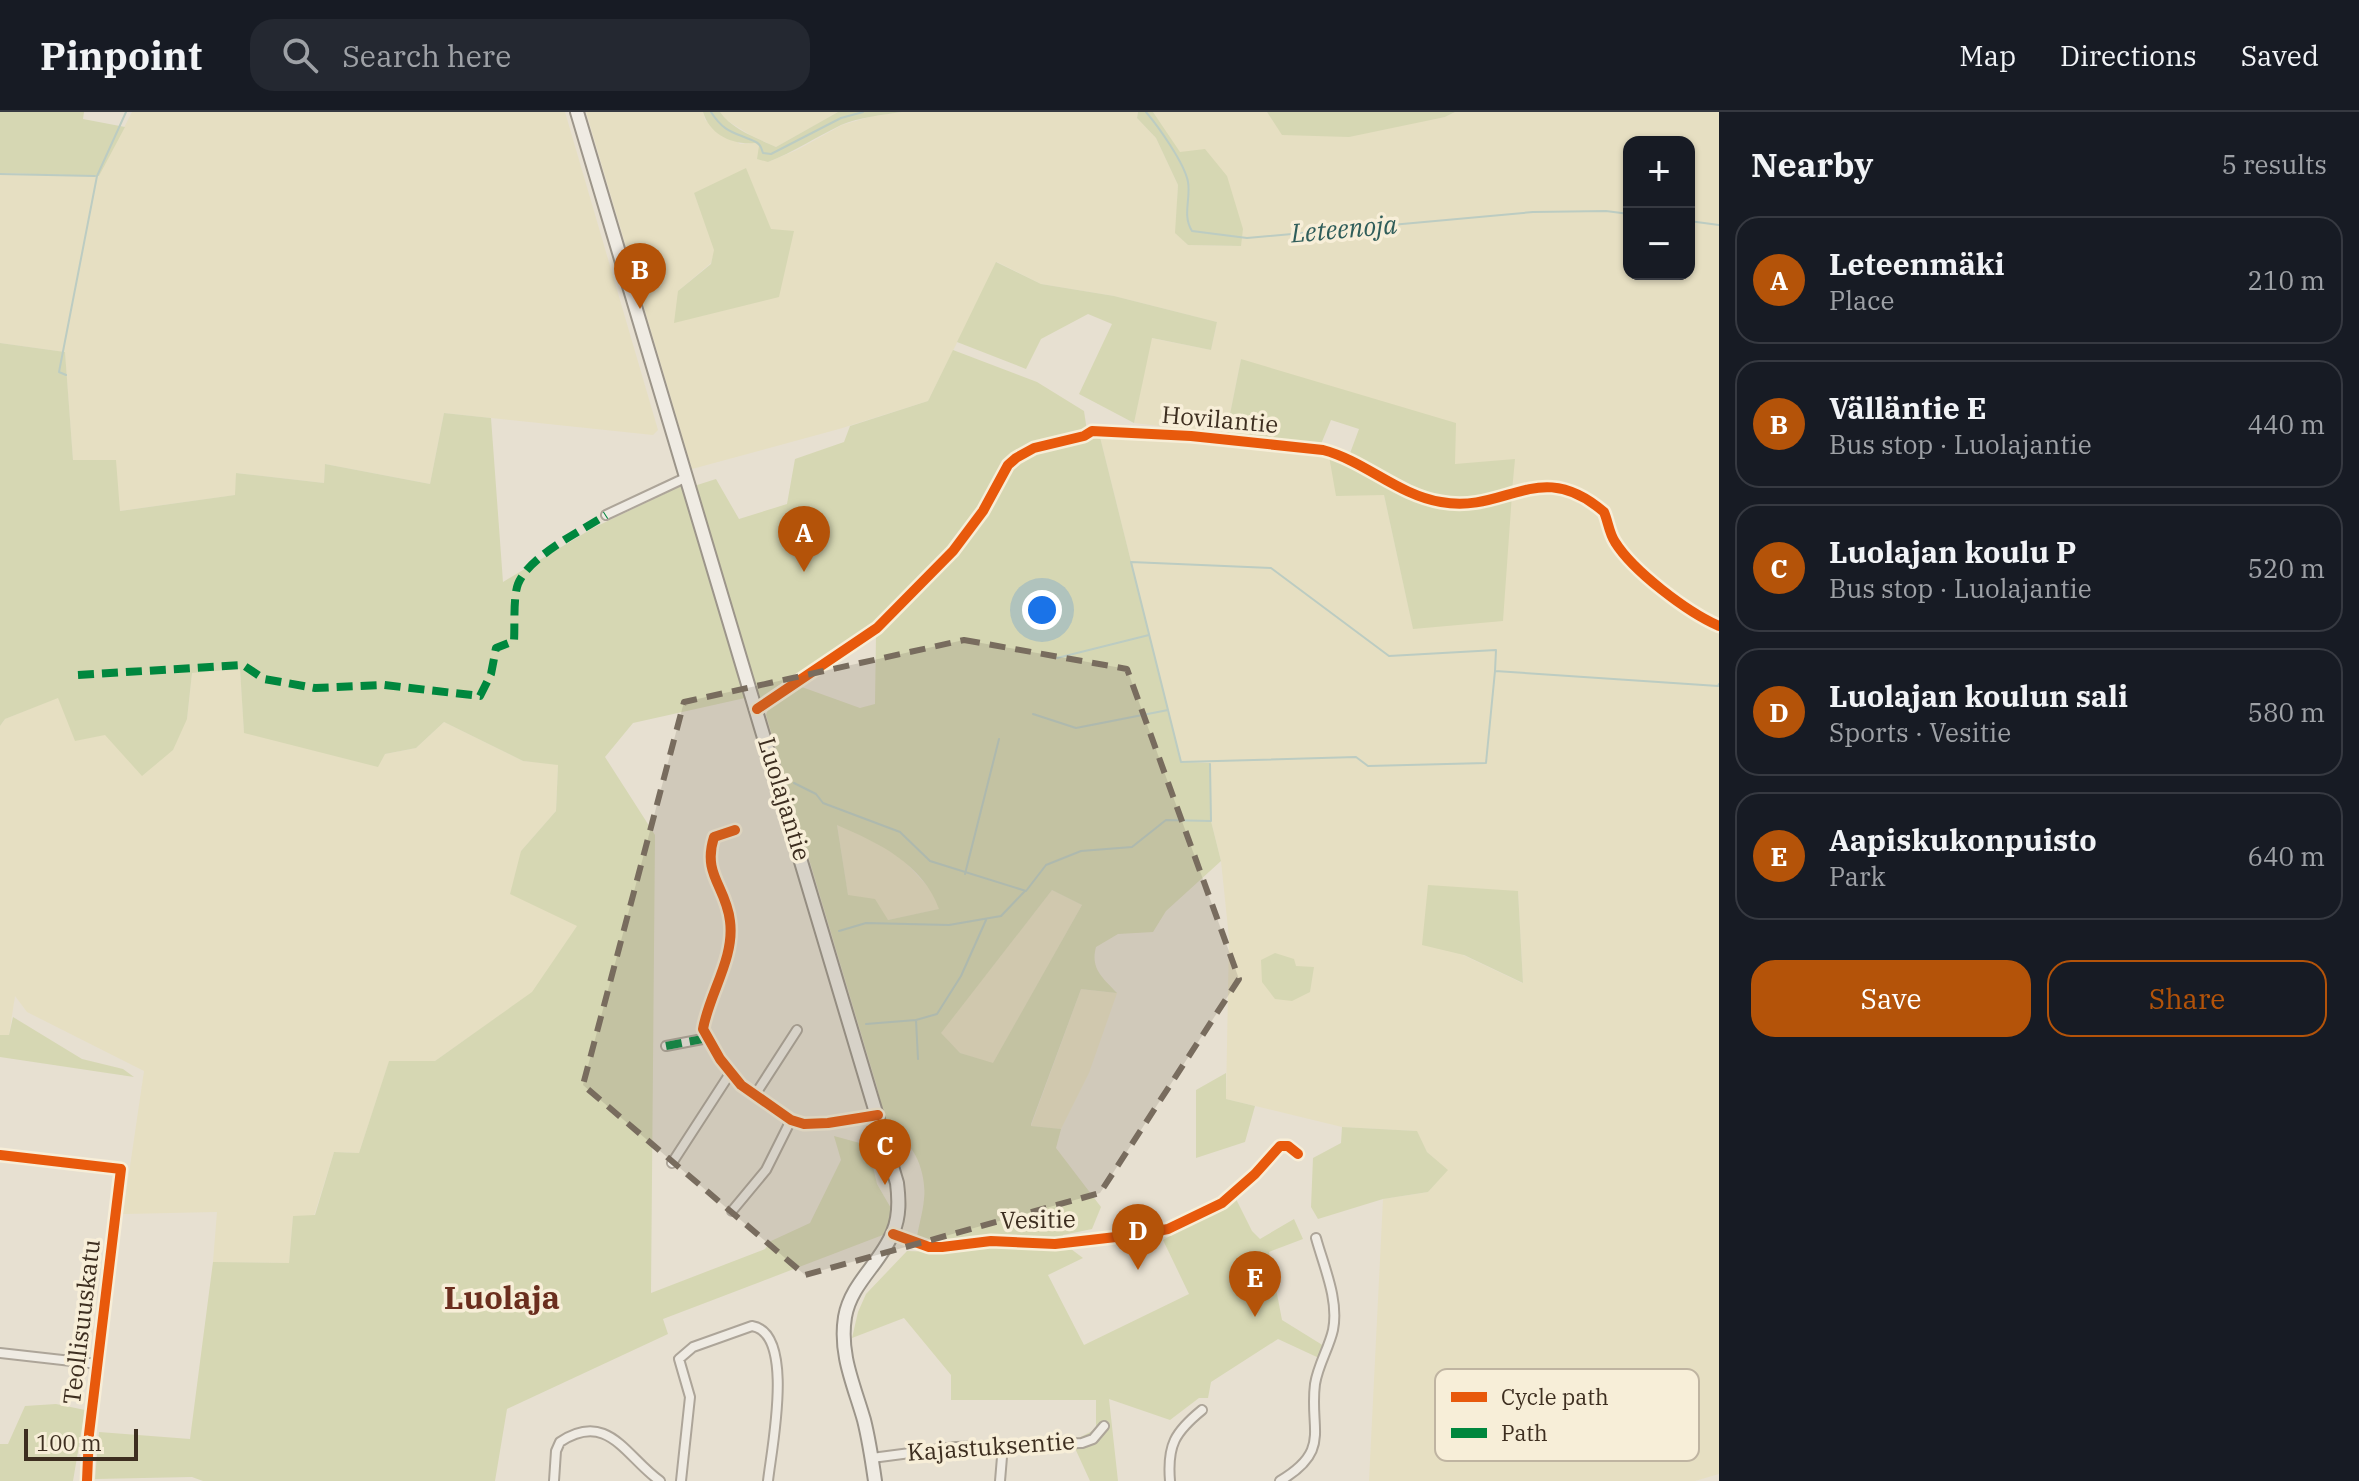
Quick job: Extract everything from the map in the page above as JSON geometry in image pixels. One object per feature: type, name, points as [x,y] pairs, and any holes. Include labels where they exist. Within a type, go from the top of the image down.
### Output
[{"type":"main road","name":"Luolajantie","points":[[577,112],[897,1183],[899,1208],[893,1234],[856,1286],[845,1315],[846,1361],[872,1458],[875,1481]]},
{"type":"street","name":"Hovilantie","points":[[757,709],[865,638],[883,622],[953,551],[983,511],[1008,465],[1016,458],[1034,448],[1084,436],[1092,431],[1191,436],[1323,450],[1348,459],[1418,496],[1462,505],[1484,502],[1533,486],[1550,486],[1572,492],[1604,512],[1617,546],[1669,596],[1719,626]]},
{"type":"street","points":[[606,515],[685,478]]},
{"type":"street","points":[[735,830],[714,837],[710,847],[709,863],[726,902],[731,938],[705,1034],[741,1085],[791,1120],[804,1124],[828,1123],[878,1115]]},
{"type":"street","points":[[755,1095],[797,1030]]},
{"type":"street","points":[[666,1046],[705,1034]]},
{"type":"street","points":[[672,1163],[731,1072]]},
{"type":"street","points":[[732,1211],[766,1170],[791,1120]]},
{"type":"street","name":"Vesitie","points":[[893,1234],[929,1247],[991,1241],[1055,1244],[1168,1229],[1222,1203],[1255,1174],[1280,1146],[1288,1146],[1298,1154]]},
{"type":"street","name":"Teollisuuskatu","points":[[0,1155],[121,1169],[89,1434],[87,1481]]},
{"type":"street","points":[[1280,1481],[1313,1450],[1317,1439],[1316,1379],[1334,1328],[1332,1292],[1316,1238]]},
{"type":"street","points":[[681,1481],[690,1397],[679,1359],[693,1347],[752,1326],[760,1327],[766,1333],[775,1355],[779,1378],[768,1481]]},
{"type":"street","points":[[0,1353],[98,1364]]},
{"type":"street","points":[[1170,1481],[1168,1462],[1180,1428],[1202,1410]]},
{"type":"street","name":"Kajastuksentie","points":[[872,1458],[1003,1445],[1082,1443],[1093,1439],[1104,1426]]},
{"type":"street","points":[[554,1481],[556,1451],[560,1442],[580,1433],[599,1432],[612,1436],[660,1481]]},
{"type":"street","points":[[1000,1481],[1003,1445]]},
{"type":"highlighted area","points":[[964,640],[1127,669],[1239,979],[1100,1193],[805,1275],[583,1085],[684,702]]},
{"type":"shaded area","points":[[132,112],[565,112],[658,430],[653,435],[444,413],[430,484],[325,464],[324,483],[237,473],[236,495],[119,511],[73,460],[65,352],[0,343],[0,173],[99,176]]},
{"type":"shaded area","points":[[586,112],[703,112],[705,120],[740,144],[755,143],[759,146],[768,162],[842,125],[902,112],[1138,112],[1137,118],[1156,138],[1178,185],[1176,233],[1188,245],[1241,246],[1153,112],[1267,112],[1283,135],[1445,117],[1455,112],[1719,112],[1719,1474],[1695,1481],[1369,1481],[1383,1199],[1428,1192],[1447,1170],[1427,1152],[1416,1131],[1342,1127],[1226,1099],[1229,938],[1221,861],[1211,821],[1210,763],[1181,762],[1100,437],[1136,436],[1329,456],[1384,495],[1413,628],[1455,465],[1241,359],[1226,434],[1134,423],[1151,338],[1211,350],[1217,322],[1114,296],[1041,284],[997,262],[928,401],[692,469]],"holes":[[[694,193],[771,229],[678,291],[711,263],[715,250]],[[1518,891],[1523,983],[1463,955]]]},
{"type":"shaded area","points":[[720,112],[838,112],[776,147],[723,118]]},
{"type":"shaded area","points":[[240,669],[244,732],[385,754],[416,748],[444,722],[523,761],[558,764],[556,811],[521,851],[578,925],[533,992],[435,1061],[389,1062],[359,1153],[334,1152],[314,1216],[293,1216],[289,1263],[213,1262],[217,1212],[123,1214],[144,1071],[27,1012],[15,996],[9,1035],[0,1035],[0,726],[5,719],[59,697],[187,719],[192,673]]},
{"type":"shaded area","points":[[837,824],[882,845],[903,860],[933,892],[940,909],[888,920],[848,896]]},
{"type":"shaded area","points":[[1052,890],[1082,905],[993,1064],[960,1053],[940,1033]]},
{"type":"shaded area","points":[[1081,989],[1117,993],[1089,1073],[1061,1129],[1031,1126]]},
{"type":"green space","points":[[0,112],[84,112],[83,119],[125,127],[99,176],[0,173]]},
{"type":"green space","points":[[703,112],[720,112],[738,128],[776,147],[838,112],[902,112],[848,122],[768,162],[757,159],[759,146],[755,143],[730,140],[716,132]]},
{"type":"green space","points":[[1138,112],[1153,112],[1180,152],[1205,149],[1227,176],[1243,229],[1241,246],[1188,245],[1175,233],[1178,185],[1156,138],[1137,118]]},
{"type":"green space","points":[[1267,112],[1455,112],[1445,117],[1349,137],[1282,135]]},
{"type":"green space","points":[[746,168],[771,229],[794,231],[779,297],[674,323],[678,291],[711,264],[714,250],[694,193]]},
{"type":"green space","points":[[996,262],[1041,284],[1114,296],[1217,322],[1211,350],[1152,338],[1134,423],[1079,394],[1112,324],[1088,314],[1041,339],[1026,369],[957,342]]},
{"type":"green space","points":[[0,343],[65,352],[73,460],[116,460],[120,511],[235,495],[236,473],[324,483],[325,464],[430,484],[444,413],[491,418],[503,582],[593,528],[681,486],[745,698],[633,723],[605,757],[655,835],[651,1293],[765,1249],[771,1241],[810,1223],[841,1160],[834,1136],[867,1145],[877,1184],[892,1210],[888,1233],[663,1319],[668,1334],[507,1409],[495,1481],[203,1481],[192,1477],[95,1479],[99,1432],[190,1439],[213,1262],[289,1263],[293,1216],[315,1215],[334,1152],[359,1153],[389,1061],[435,1061],[532,992],[577,926],[510,894],[521,851],[556,811],[558,765],[523,761],[444,722],[416,748],[385,754],[378,767],[244,733],[240,669],[192,673],[187,719],[173,750],[142,776],[105,735],[75,741],[58,698],[5,719],[0,726]]},
{"type":"green space","points":[[953,350],[1037,382],[1084,411],[1087,431],[1024,447],[1013,455],[981,510],[951,550],[873,628],[760,702],[691,487],[716,479],[739,519],[787,504],[795,459],[844,442],[850,426],[928,401]]},
{"type":"green space","points":[[1241,359],[1456,423],[1455,464],[1515,459],[1512,491],[1462,503],[1419,492],[1349,456],[1359,429],[1331,420],[1321,444],[1226,434]]},
{"type":"green space","points":[[1100,437],[1181,762],[1210,763],[1211,821],[1221,861],[1166,911],[1153,932],[1118,934],[1096,947],[1096,967],[1117,993],[1081,989],[1031,1124],[1061,1129],[1056,1148],[1101,1207],[1092,1229],[1063,1235],[1062,1242],[989,1236],[943,1244],[922,1243],[917,1237],[924,1199],[921,1169],[905,1142],[888,1136],[877,1087],[766,715],[769,707],[799,686],[860,708],[875,704],[876,635],[956,554],[987,512],[1011,469],[1037,452]],"holes":[[[837,825],[884,848],[911,867],[932,893],[939,909],[888,920],[875,899],[848,895]],[[1052,890],[1082,905],[993,1063],[960,1053],[941,1033]]]},
{"type":"green space","points":[[1329,456],[1337,456],[1440,504],[1512,494],[1503,621],[1413,629],[1384,495],[1336,496]]},
{"type":"green space","points":[[1428,885],[1518,891],[1523,983],[1464,955],[1422,945]]},
{"type":"green space","points":[[1275,953],[1294,959],[1296,966],[1314,967],[1310,992],[1292,1001],[1275,999],[1262,982],[1261,960]]},
{"type":"green space","points":[[13,1017],[82,1059],[123,1069],[134,1077],[0,1057],[0,1035],[9,1035]]},
{"type":"green space","points":[[1226,1073],[1226,1099],[1255,1106],[1245,1142],[1196,1158],[1196,1090]]},
{"type":"green space","points":[[1342,1127],[1417,1131],[1427,1152],[1448,1170],[1428,1192],[1383,1199],[1318,1219],[1311,1207],[1313,1158],[1341,1143]]},
{"type":"green space","points":[[1236,1199],[1252,1231],[1260,1239],[1294,1219],[1303,1239],[1269,1252],[1282,1320],[1324,1346],[1319,1358],[1278,1339],[1211,1382],[1208,1398],[1199,1398],[1170,1420],[1109,1399],[1118,1481],[1090,1481],[1074,1446],[1073,1441],[1096,1429],[1096,1400],[951,1400],[951,1375],[904,1318],[852,1338],[866,1294],[907,1251],[938,1252],[989,1245],[1071,1249],[1083,1258],[1048,1275],[1084,1345],[1189,1294],[1163,1240]]},
{"type":"green space","points":[[56,1404],[85,1410],[73,1481],[0,1481],[0,1444],[8,1444],[25,1406]]},
{"type":"waterway","points":[[66,375],[59,372],[97,176],[126,112]]},
{"type":"waterway","name":"Leteenoja","points":[[711,112],[726,129],[758,143],[763,153],[771,154],[841,118],[863,112]]},
{"type":"waterway","name":"Leteenoja","points":[[1146,112],[1186,174],[1189,188],[1187,213],[1192,231],[1247,238],[1533,212],[1623,213]]},
{"type":"waterway","points":[[0,174],[95,176]]},
{"type":"waterway","name":"Leteenoja","points":[[1695,222],[1719,225]]},
{"type":"waterway","points":[[1495,671],[1486,763],[1368,766],[1356,757],[1181,762],[1131,562],[1271,568],[1389,656],[1496,650],[1495,671],[1719,684]]},
{"type":"waterway","points":[[1057,658],[1149,635]]},
{"type":"waterway","points":[[1033,714],[1076,728],[1168,710]]},
{"type":"waterway","points":[[965,874],[999,739]]},
{"type":"waterway","points":[[794,783],[816,794],[823,803],[900,832],[930,861],[1026,891],[1046,865],[1081,851],[1132,847],[1166,820],[1211,821],[1210,764]]},
{"type":"waterway","points":[[839,931],[866,923],[949,925],[1001,916],[1025,891]]},
{"type":"waterway","points":[[918,1059],[916,1020],[937,1014],[961,976],[986,920]]},
{"type":"waterway","points":[[866,1024],[916,1020]]},
{"type":"marked path","points":[[78,675],[243,665],[264,679],[315,688],[384,685],[480,696],[491,674],[496,648],[514,641],[515,596],[524,574],[544,554],[606,515]]},
{"type":"marked path","points":[[666,1046],[708,1038]]},
{"type":"cycle path","points":[[757,709],[877,628],[953,551],[983,511],[1008,465],[1016,458],[1034,448],[1084,436],[1092,431],[1191,436],[1323,450],[1410,492],[1441,502],[1464,504],[1523,490],[1560,488],[1581,496],[1604,512],[1613,538],[1647,578],[1677,601],[1719,626]]},
{"type":"cycle path","points":[[735,830],[714,837],[711,850],[713,871],[728,909],[731,935],[703,1029],[720,1059],[741,1085],[791,1120],[804,1124],[828,1123],[878,1115]]},
{"type":"cycle path","points":[[893,1234],[929,1247],[942,1247],[991,1241],[1055,1244],[1168,1229],[1222,1203],[1255,1174],[1280,1146],[1288,1146],[1298,1154]]},
{"type":"cycle path","points":[[0,1155],[121,1169],[89,1434],[87,1481]]},
{"type":"place","name":"Välläntie E","points":[[640,309]]},
{"type":"place","name":"Leteenmäki","points":[[804,572]]},
{"type":"place","name":"Luolajan koulu P","points":[[885,1185]]},
{"type":"place","name":"Luolajan koulun sali","points":[[1138,1270]]},
{"type":"place","name":"Aapiskukonpuisto","points":[[1255,1317]]},
{"type":"district","name":"Luolaja","points":[[502,1298]]}]
